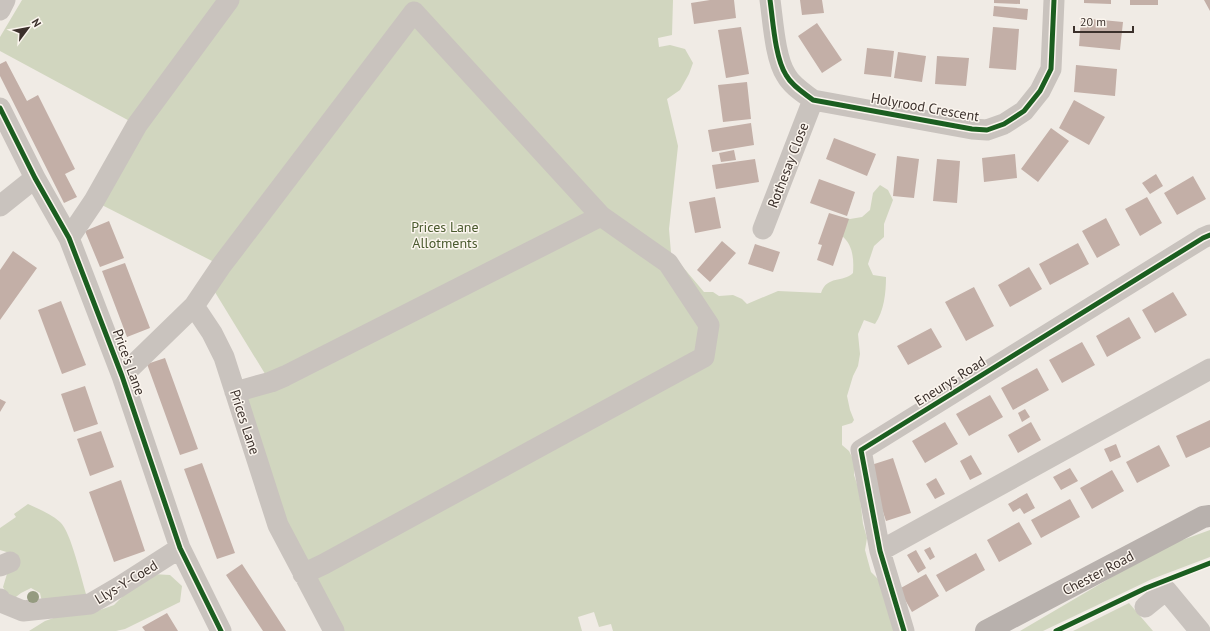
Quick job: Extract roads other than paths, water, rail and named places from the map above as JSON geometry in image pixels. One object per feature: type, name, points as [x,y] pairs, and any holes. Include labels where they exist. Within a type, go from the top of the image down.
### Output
[{"type":"main road","name":"Chester Road","points":[[986,631],[1203,517],[1210,516]]},
{"type":"street","points":[[0,10],[5,0]]},
{"type":"street","points":[[69,238],[94,201],[137,125],[229,0]]},
{"type":"street","name":"Holyrood Crescent","points":[[770,0],[778,56],[786,75],[797,88],[813,100],[972,130],[987,130],[1004,124],[1024,111],[1040,91],[1052,69],[1054,0]]},
{"type":"street","points":[[122,376],[194,306],[221,266],[414,12],[601,216],[668,263],[709,325],[704,356],[324,564],[303,574]]},
{"type":"street","name":"Rothesay Close","points":[[763,229],[813,100]]},
{"type":"street","name":"Price's Lane","points":[[0,108],[35,178],[69,238],[122,376],[180,548],[221,631]]},
{"type":"street","points":[[0,206],[35,178]]},
{"type":"street","points":[[235,392],[271,382],[285,376],[601,216]]},
{"type":"street","name":"Eneurys Road","points":[[904,631],[880,550],[861,450],[1208,242]]},
{"type":"street","name":"Prices Lane","points":[[194,306],[219,346],[278,525],[334,631]]},
{"type":"street","points":[[880,550],[1210,369]]},
{"type":"street","name":"Llys-Y-Coed","points":[[0,599],[1,602],[23,611],[90,604],[180,548]]},
{"type":"street","points":[[1145,607],[1166,590],[1200,631]]},
{"type":"park label","name":"Prices Lane Allotments","points":[[445,236]]}]
